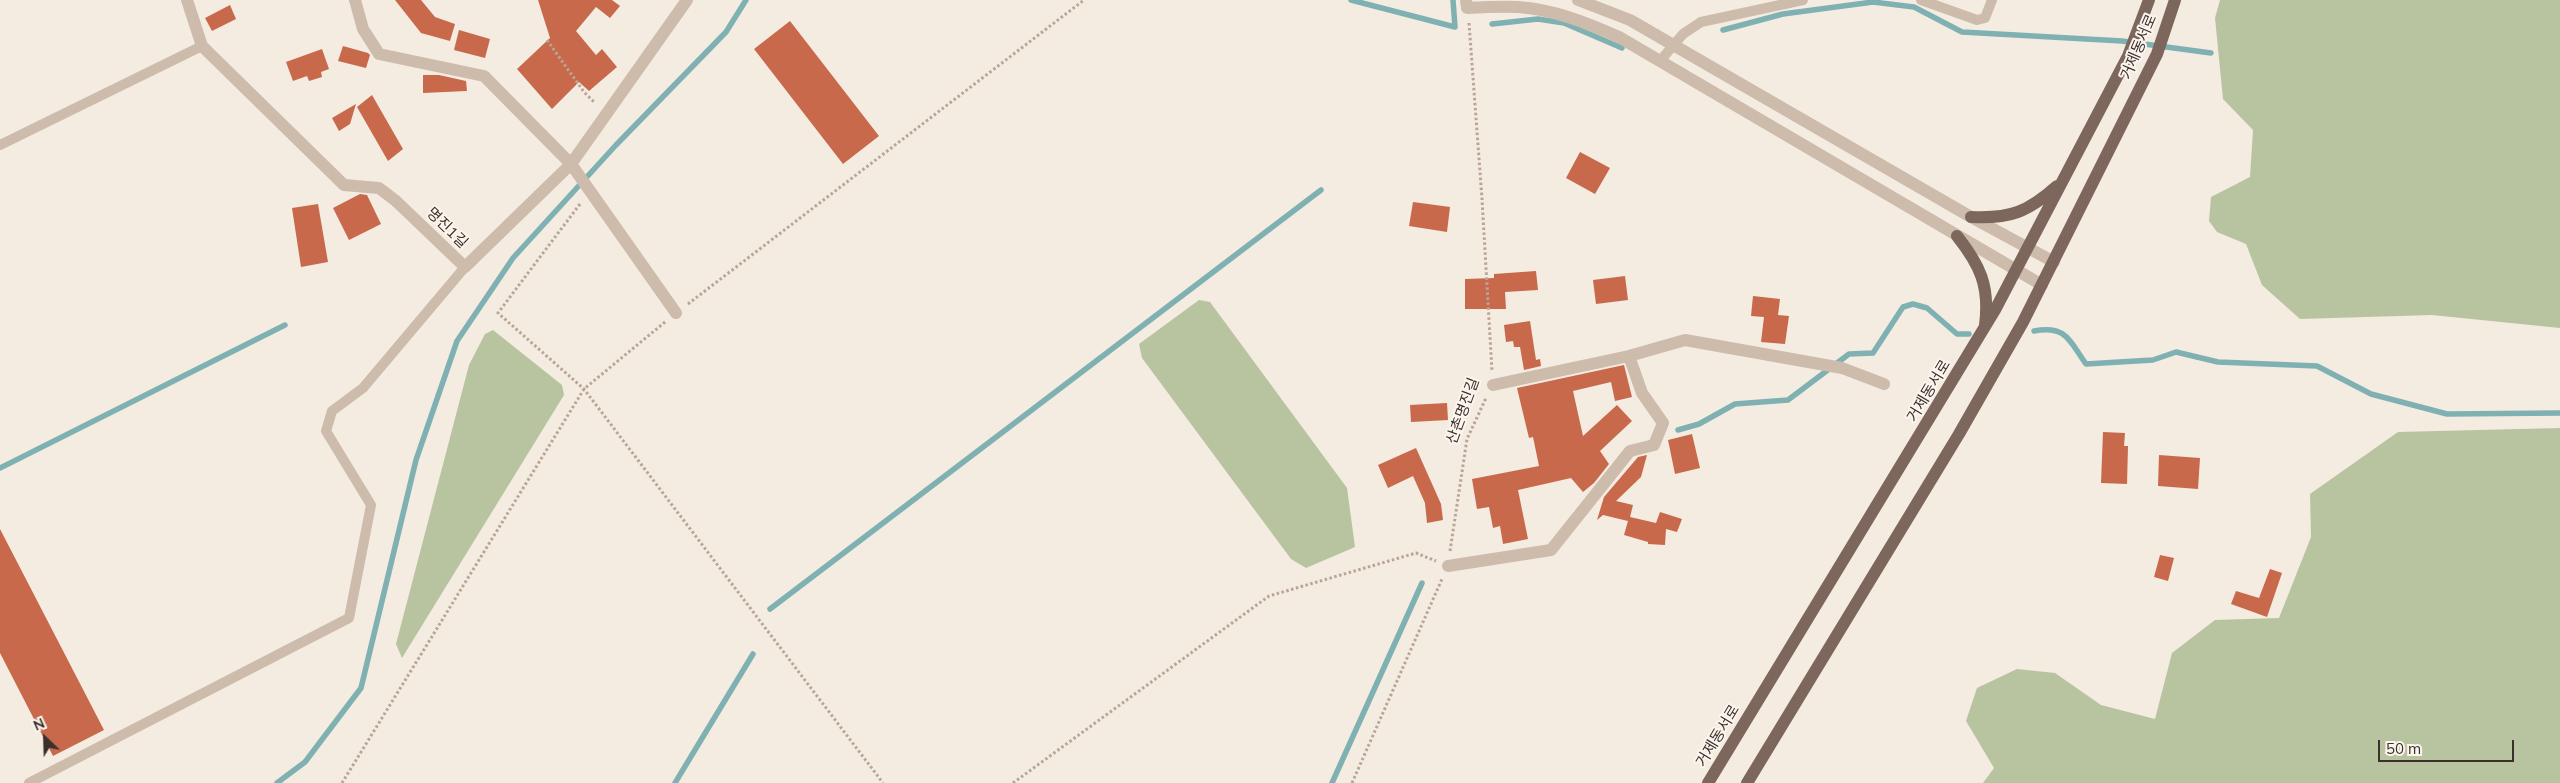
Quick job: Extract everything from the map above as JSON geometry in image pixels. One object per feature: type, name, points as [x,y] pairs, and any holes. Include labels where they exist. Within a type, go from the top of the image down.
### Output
[{"type":"main road","name":"거제동서로","points":[[1708,783],[1985,328],[2017,271],[2027,248],[2128,56],[2149,0]]},
{"type":"main road","name":"거제동서로","points":[[1747,783],[1960,434],[2042,285],[2157,54],[2175,0]]},
{"type":"main road","points":[[1971,217],[2006,217],[2020,212],[2035,204],[2063,181]]},
{"type":"main road","points":[[1957,236],[1978,265],[1984,279],[1987,312],[1985,328]]},
{"type":"street","name":"명진1길","points":[[187,0],[202,46],[344,186],[379,188],[396,201],[465,267],[570,164],[687,0]]},
{"type":"street","points":[[355,0],[363,28],[379,54],[484,76],[570,164],[676,313]]},
{"type":"street","points":[[1578,0],[1630,20],[1971,217],[2054,262]]},
{"type":"street","points":[[1467,4],[1544,10],[1593,25],[1619,37],[2042,285]]},
{"type":"street","points":[[1493,385],[1629,356],[1685,340],[1815,362],[1842,368],[1884,384]]},
{"type":"street","points":[[1448,566],[1551,550],[1630,450],[1654,445],[1663,423],[1642,393],[1629,356]]},
{"type":"lane","points":[[1660,61],[1672,45],[1690,27],[1701,22],[1801,0]]},
{"type":"lane","points":[[1921,0],[1977,20],[1985,18],[1992,0]]},
{"type":"lane","points":[[0,146],[202,46]]},
{"type":"lane","points":[[28,783],[349,618],[372,505],[326,431],[332,411],[363,388],[465,267]]},
{"type":"path","points":[[342,783],[584,389],[676,313],[1084,0]]},
{"type":"path","name":"산촌명진길","points":[[1352,783],[1448,566],[1467,439],[1493,385],[1482,200],[1467,4]]},
{"type":"path","points":[[546,40],[584,92],[606,114]]},
{"type":"path","points":[[590,191],[498,313],[584,389],[883,783]]},
{"type":"path","points":[[1013,783],[1269,596],[1416,553],[1448,566]]},
{"type":"green space","points":[[2220,0],[2560,0],[2560,328],[2432,315],[2300,319],[2262,285],[2246,244],[2217,232],[2209,221],[2211,197],[2250,177],[2253,130],[2223,99],[2215,18]]},
{"type":"green space","points":[[1199,300],[1210,302],[1347,488],[1355,547],[1306,568],[1291,559],[1142,358],[1139,344]]},
{"type":"green space","points":[[493,330],[562,385],[564,395],[402,658],[396,644],[469,365],[485,334]]},
{"type":"green space","points":[[2560,428],[2560,783],[1983,783],[1994,768],[1966,721],[1977,688],[2017,669],[2055,673],[2101,705],[2155,719],[2172,653],[2215,620],[2279,618],[2311,537],[2310,494],[2398,432]]},
{"type":"building","points":[[395,0],[421,0],[435,17],[455,24],[450,41],[421,33]]},
{"type":"building","points":[[538,0],[612,0],[620,6],[610,18],[596,7],[576,31],[596,55],[602,49],[617,67],[589,91],[579,82],[552,109],[517,69],[550,38]]},
{"type":"building","points":[[230,5],[236,19],[212,31],[205,18]]},
{"type":"building","points":[[790,21],[879,136],[843,164],[754,49]]},
{"type":"building","points":[[459,30],[490,39],[485,58],[454,50]]},
{"type":"building","points":[[343,46],[368,53],[370,55],[366,68],[338,61]]},
{"type":"building","points":[[322,49],[329,69],[321,72],[322,77],[309,81],[307,76],[293,81],[286,62]]},
{"type":"building","points":[[423,75],[439,75],[466,81],[467,91],[423,93]]},
{"type":"building","points":[[372,95],[403,149],[388,161],[357,107]]},
{"type":"building","points":[[356,104],[350,124],[339,131],[332,118]]},
{"type":"building","points":[[1580,152],[1610,168],[1595,194],[1566,178]]},
{"type":"building","points":[[360,194],[367,195],[381,224],[349,240],[333,208]]},
{"type":"building","points":[[1413,202],[1450,207],[1447,232],[1409,226]]},
{"type":"building","points":[[318,204],[328,262],[301,267],[292,208]]},
{"type":"building","points":[[1536,271],[1538,290],[1505,292],[1506,309],[1465,309],[1465,279],[1494,278],[1494,274]]},
{"type":"building","points":[[1625,276],[1628,300],[1596,304],[1593,280]]},
{"type":"building","points":[[1753,296],[1780,299],[1778,315],[1789,316],[1785,344],[1761,342],[1764,317],[1751,316]]},
{"type":"building","points":[[1530,321],[1536,360],[1540,359],[1541,366],[1524,370],[1520,347],[1514,347],[1513,341],[1506,342],[1504,325]]},
{"type":"building","points":[[1624,365],[1632,397],[1615,401],[1611,382],[1573,391],[1583,436],[1617,405],[1632,421],[1600,451],[1609,464],[1594,483],[1583,492],[1571,478],[1518,490],[1528,539],[1503,544],[1500,526],[1493,528],[1489,507],[1477,509],[1472,479],[1539,466],[1533,437],[1529,438],[1517,388]]},
{"type":"building","points":[[1447,403],[1448,420],[1411,422],[1410,405]]},
{"type":"building","points":[[2103,432],[2125,433],[2124,446],[2128,446],[2127,484],[2101,483]]},
{"type":"building","points":[[1692,434],[1700,468],[1675,474],[1668,440]]},
{"type":"building","points":[[1416,448],[1441,504],[1443,520],[1427,523],[1425,503],[1413,476],[1388,488],[1378,465]]},
{"type":"building","points":[[1647,455],[1641,477],[1616,501],[1633,505],[1630,517],[1656,523],[1660,512],[1682,519],[1677,532],[1666,529],[1665,545],[1648,544],[1648,542],[1624,535],[1628,521],[1603,515],[1597,520],[1604,497],[1638,457]]},
{"type":"building","points":[[2159,455],[2200,458],[2198,489],[2158,486]]},
{"type":"building","points":[[0,529],[104,730],[53,756],[0,653]]},
{"type":"building","points":[[2160,555],[2174,558],[2168,581],[2154,577]]},
{"type":"building","points":[[2270,569],[2282,573],[2267,617],[2231,604],[2236,591],[2259,598]]},
{"type":"waterway","points":[[277,783],[305,762],[361,688],[416,460],[457,341],[513,258],[616,145],[726,32],[746,0]]},
{"type":"waterway","points":[[1351,0],[1455,27],[1453,0]]},
{"type":"waterway","points":[[1723,30],[1783,14],[1873,2],[1914,7],[1962,32],[2122,41],[2211,53]]},
{"type":"waterway","points":[[1492,24],[1538,19],[1564,23],[1622,48]]},
{"type":"waterway","points":[[770,609],[1321,190]]},
{"type":"waterway","points":[[1678,430],[1699,424],[1735,404],[1788,400],[1849,354],[1873,353],[1903,307],[1913,304],[1927,308],[1957,334],[1969,334]]},
{"type":"waterway","points":[[0,468],[285,325]]},
{"type":"waterway","points":[[2034,331],[2053,330],[2060,332],[2071,341],[2086,364],[2153,360],[2176,352],[2218,362],[2317,366],[2371,394],[2447,414],[2560,413]]},
{"type":"waterway","points":[[1332,783],[1422,583]]},
{"type":"waterway","points":[[675,783],[753,654]]}]
